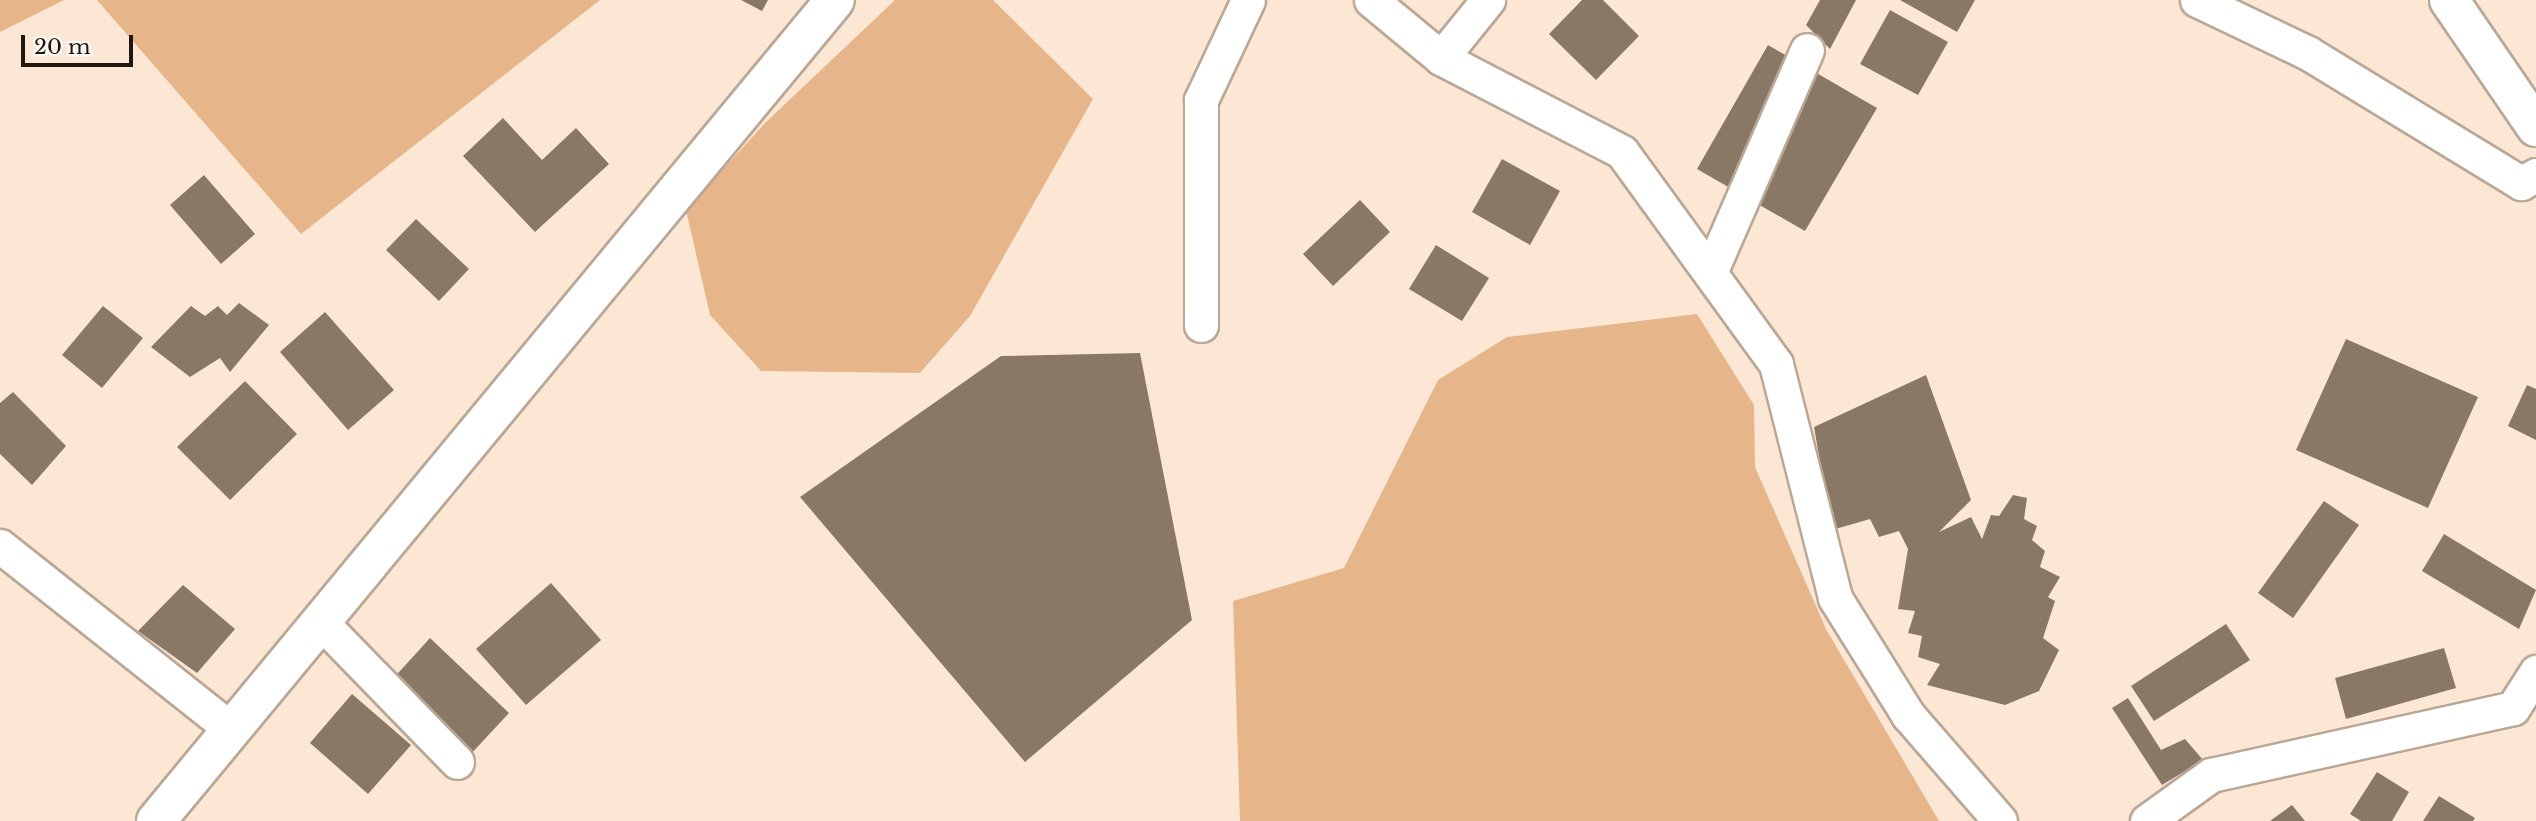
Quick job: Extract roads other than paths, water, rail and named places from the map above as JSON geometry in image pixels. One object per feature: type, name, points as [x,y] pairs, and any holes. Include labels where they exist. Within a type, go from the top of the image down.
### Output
[{"type":"street","points":[[156,821],[835,0]]},
{"type":"street","points":[[1201,325],[1201,100],[1248,0]]},
{"type":"street","points":[[1371,0],[1441,58],[1622,152],[1776,364],[1835,598],[1908,715],[2000,821]]},
{"type":"street","points":[[1441,58],[1488,0]]},
{"type":"street","points":[[2197,0],[2308,53],[2521,183],[2536,175]]},
{"type":"street","points":[[2449,0],[2536,127]]},
{"type":"street","points":[[1710,273],[1807,50]]},
{"type":"street","points":[[0,546],[232,730]]},
{"type":"street","points":[[321,622],[457,762]]},
{"type":"street","points":[[2147,821],[2211,775],[2513,708],[2536,672]]}]
